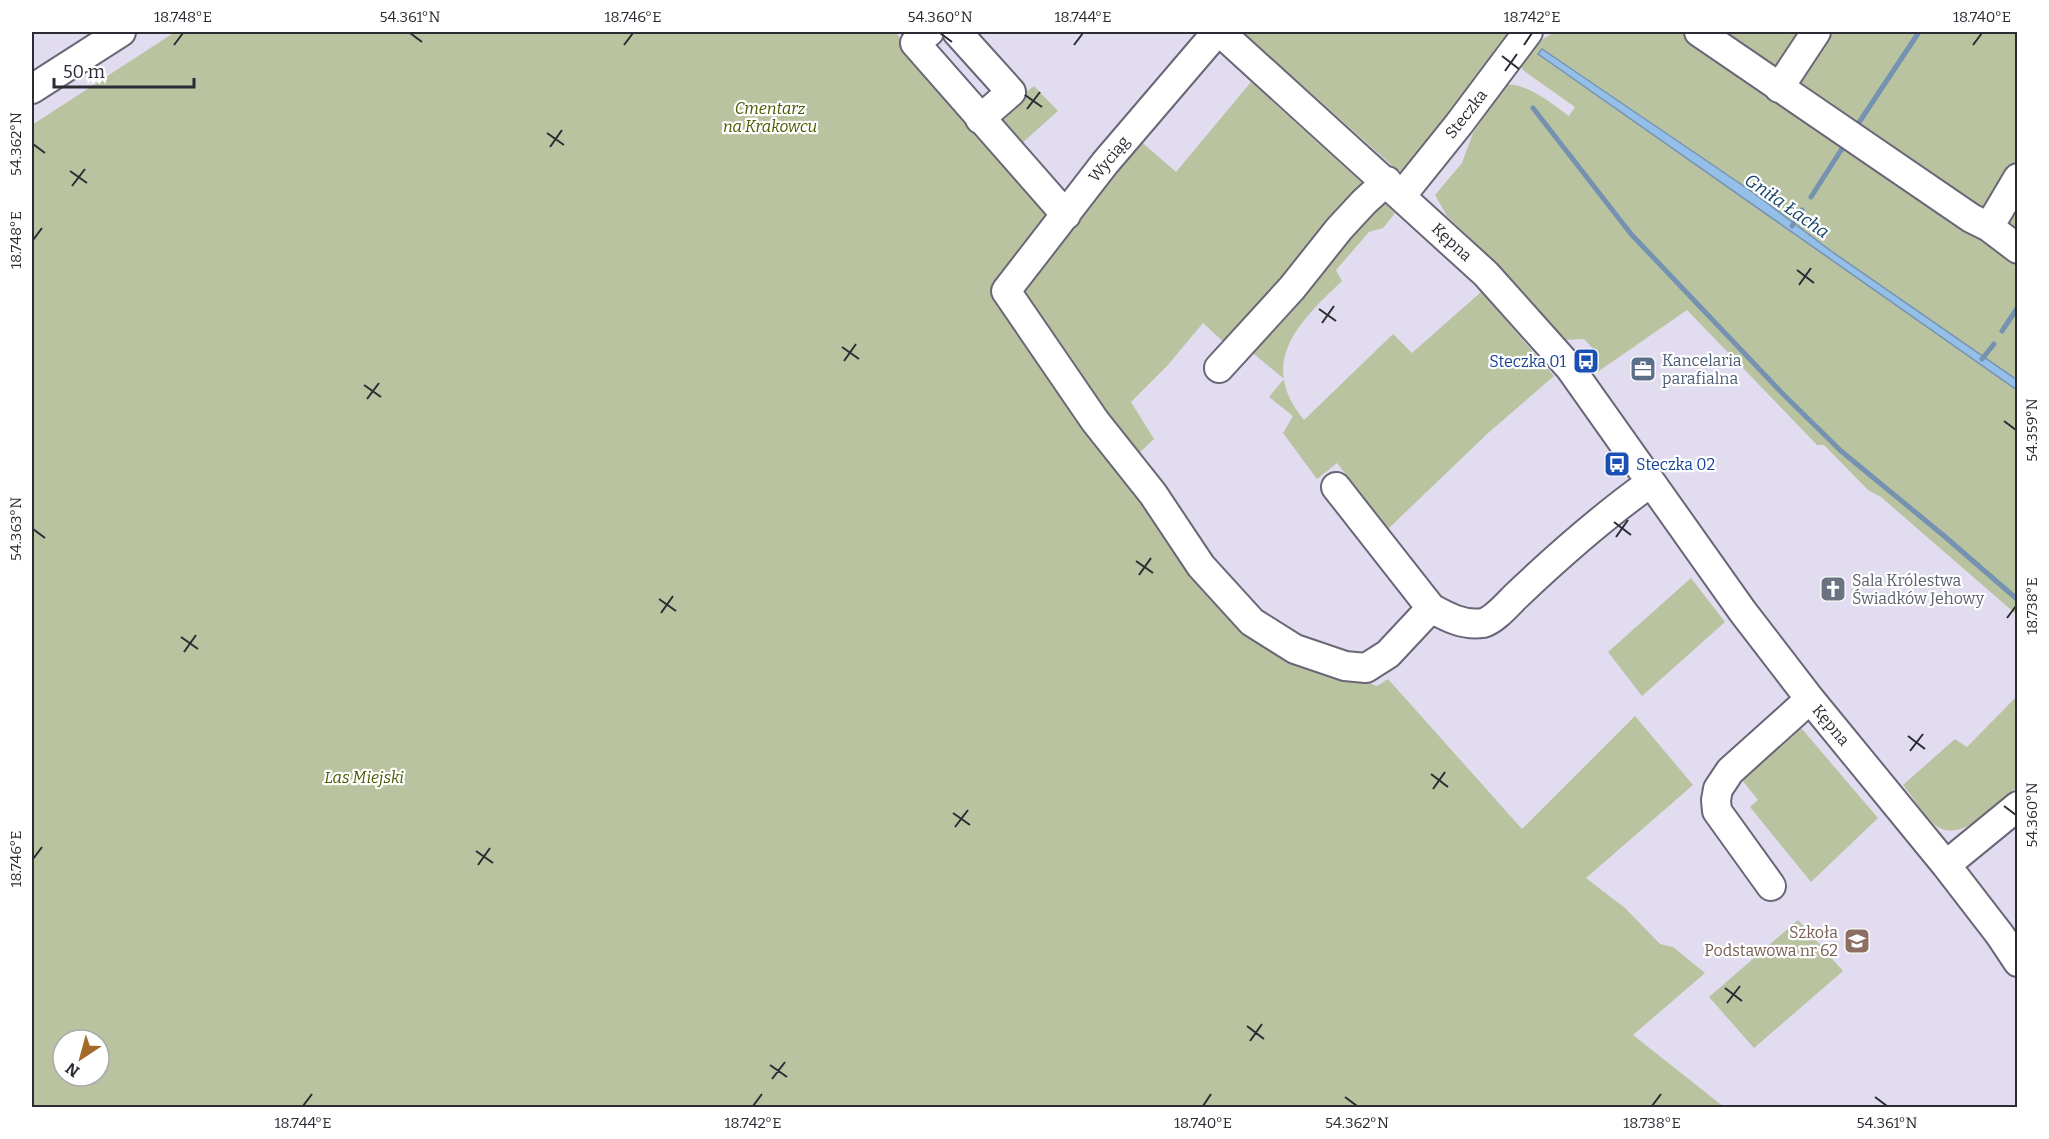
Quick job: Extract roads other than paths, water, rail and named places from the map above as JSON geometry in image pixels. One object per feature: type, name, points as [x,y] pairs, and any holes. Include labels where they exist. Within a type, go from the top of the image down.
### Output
[{"type":"street","points":[[32,89],[121,32]]},
{"type":"street","points":[[929,32],[915,43],[1066,216]]},
{"type":"street","points":[[957,32],[1011,92],[981,118]]},
{"type":"street","name":"Kępna","points":[[1219,32],[1486,273],[1570,368],[1743,612],[1810,699],[1946,865],[2018,962]]},
{"type":"street","name":"Wyciąg","points":[[1219,32],[1105,163],[1006,291],[1095,421],[1153,494],[1201,566],[1252,622],[1295,649],[1345,666],[1366,668],[1388,654],[1431,608]]},
{"type":"street","name":"Steczka","points":[[1219,368],[1292,288],[1345,222],[1394,188],[1459,124],[1528,32]]},
{"type":"street","points":[[1699,32],[1971,218],[1989,227],[2018,249]]},
{"type":"street","points":[[1779,88],[1816,32]]},
{"type":"street","points":[[1989,227],[2018,178]]},
{"type":"street","points":[[1336,487],[1431,608],[1449,618],[1470,624],[1486,622],[1571,544],[1650,483]]},
{"type":"street","points":[[1771,886],[1717,811],[1718,789],[1730,771],[1810,699]]},
{"type":"street","points":[[1946,865],[2018,806]]},
{"type":"water","name":"Gniła Łacha","points":[[1542,49],[1751,191],[1831,251],[2017,380],[2017,390],[1538,54]]},
{"type":"waterway","points":[[1856,127],[1919,32]]},
{"type":"waterway","points":[[1533,108],[1631,234],[1784,395],[1841,451],[2018,600]]},
{"type":"waterway","points":[[1811,197],[1845,144]]},
{"type":"waterway","points":[[1792,226],[1802,210]]},
{"type":"waterway","points":[[2002,331],[2018,307]]},
{"type":"waterway","points":[[1982,359],[1994,344]]},
{"type":"place","name":"Steczka 01","points":[[1586,361]]},
{"type":"place","name":"Kancelaria parafialna","points":[[1643,369]]},
{"type":"place","name":"Steczka 02","points":[[1617,464]]},
{"type":"place","name":"Sala Królestwa Świadków Jehowy","points":[[1833,589]]},
{"type":"place","name":"Szkoła Podstawowa nr 62","points":[[1857,941]]},
{"type":"park label","name":"Cmentarz na Krakowcu","points":[[770,117]]},
{"type":"park label","name":"Las Miejski","points":[[364,777]]}]
